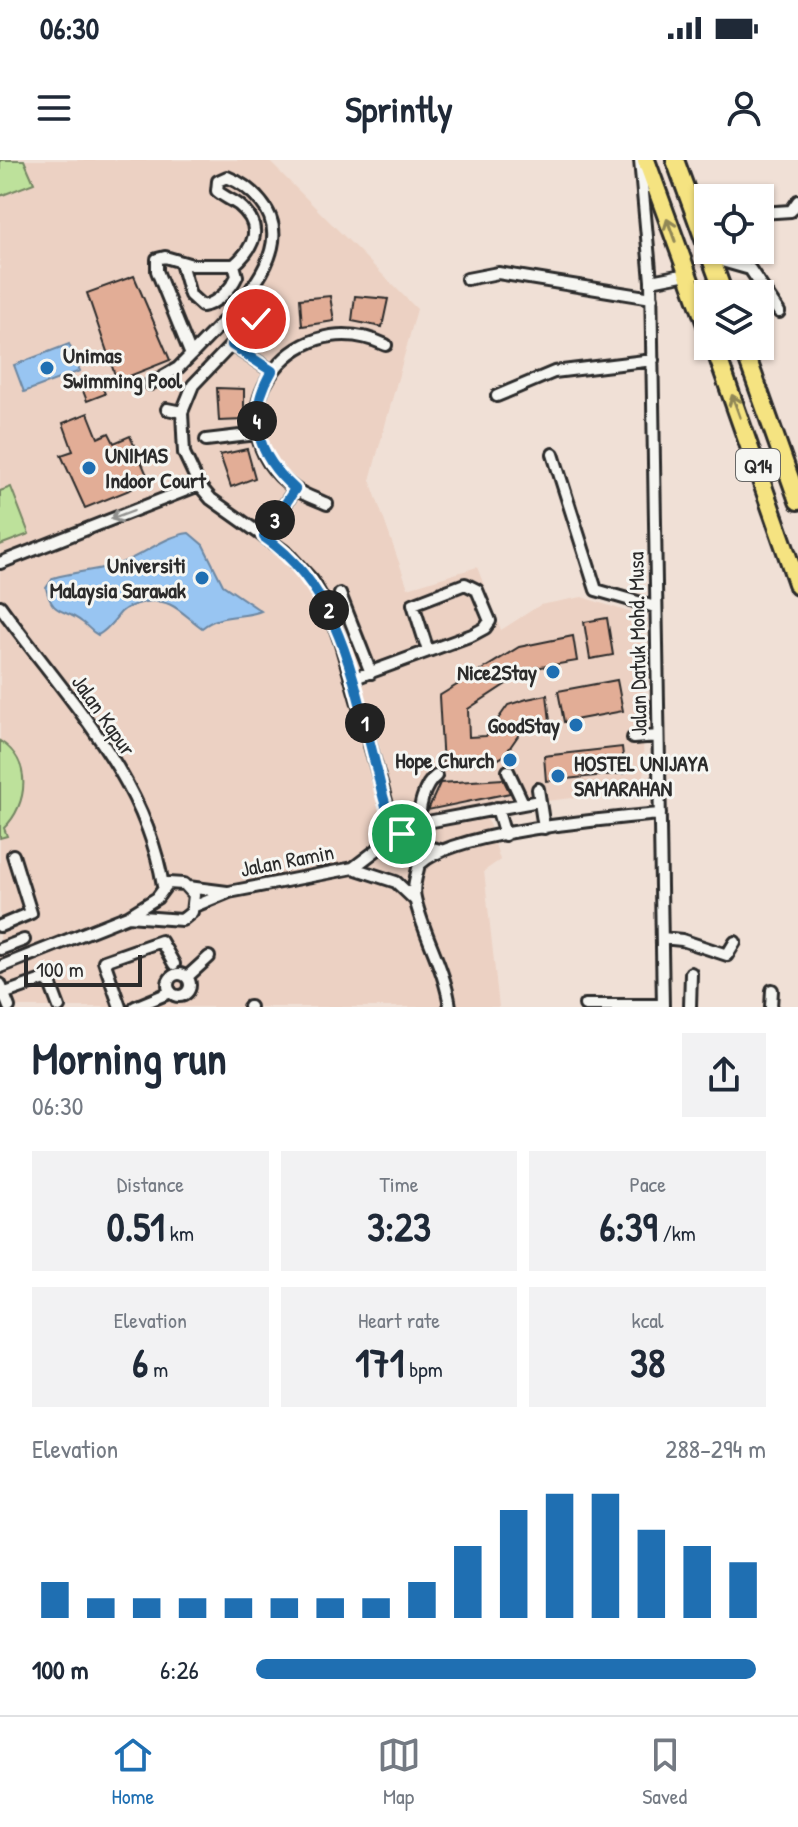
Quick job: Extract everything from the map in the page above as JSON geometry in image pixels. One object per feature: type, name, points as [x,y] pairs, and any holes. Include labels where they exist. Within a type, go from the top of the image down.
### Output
[{"type":"highway","points":[[643,160],[694,293]]},
{"type":"highway","points":[[675,160],[694,202]]},
{"type":"highway","name":"Q14","points":[[719,360],[798,586]]},
{"type":"highway","name":"Q14","points":[[749,360],[794,475],[798,501]]},
{"type":"street","name":"Jalan Datuk Mohd. Musa","points":[[643,160],[652,298],[663,1006]]},
{"type":"street","points":[[150,384],[178,368],[191,355],[252,287],[272,250],[274,227],[270,213],[248,189],[227,177],[218,181],[217,191],[245,212],[255,234],[253,247],[234,265],[181,263],[161,257],[155,264],[191,355]]},
{"type":"street","points":[[774,212],[791,211],[798,201]]},
{"type":"street","points":[[181,263],[190,295],[202,306],[215,302],[233,283],[237,276],[234,265]]},
{"type":"street","points":[[733,264],[750,269],[779,312]]},
{"type":"street","points":[[467,279],[498,273],[652,298]]},
{"type":"street","points":[[651,281],[687,274]]},
{"type":"street","points":[[256,319],[193,385],[182,412],[184,453],[199,485],[223,509],[296,560],[324,598],[352,679],[389,814],[395,827],[412,842],[418,869],[415,901]]},
{"type":"street","points":[[327,504],[295,489],[267,459],[257,434],[261,396],[272,371],[301,345],[330,334],[353,334],[386,345]]},
{"type":"street","points":[[232,345],[272,371]]},
{"type":"street","points":[[497,396],[554,372],[653,360]]},
{"type":"street","points":[[167,409],[182,412]]},
{"type":"street","points":[[206,440],[257,434]]},
{"type":"street","points":[[553,454],[592,584],[596,590],[617,601],[655,607]]},
{"type":"street","points":[[0,563],[199,485]]},
{"type":"street","points":[[264,537],[295,489]]},
{"type":"street","points":[[352,679],[371,673],[428,651],[485,628],[490,621],[477,590],[465,584],[413,604],[428,651]]},
{"type":"street","points":[[340,594],[371,673]]},
{"type":"street","name":"Jalan Kapur","points":[[0,606],[102,741],[140,806],[159,858],[163,886]]},
{"type":"street","points":[[633,738],[658,736]]},
{"type":"street","points":[[508,771],[523,803]]},
{"type":"street","points":[[436,776],[430,780],[420,809],[422,823],[523,803],[538,795],[544,828]]},
{"type":"street","points":[[497,808],[502,836]]},
{"type":"street","points":[[384,876],[376,864],[389,814]]},
{"type":"street","points":[[396,882],[441,850],[544,828],[660,814]]},
{"type":"street","points":[[353,868],[395,837],[441,850]]},
{"type":"street","points":[[0,926],[31,913],[13,855]]},
{"type":"street","name":"Jalan Kapur","points":[[159,858],[184,884]]},
{"type":"street","points":[[353,868],[396,882],[415,901],[432,942],[450,1007]]},
{"type":"street","name":"Jalan Ramin","points":[[195,906],[229,892],[353,868]]},
{"type":"street","points":[[0,967],[128,916],[157,898],[163,886],[184,884],[195,906],[182,920],[128,916]]},
{"type":"street","name":"Jalan Ramin","points":[[184,884],[229,892]]},
{"type":"street","points":[[157,898],[158,908],[164,917]]},
{"type":"street","points":[[662,938],[682,940],[727,955],[735,942]]},
{"type":"street","points":[[0,949],[24,940]]},
{"type":"street","points":[[120,1007],[104,961],[161,941],[174,964]]},
{"type":"street","points":[[135,1007],[171,992],[171,979],[178,975],[187,977],[209,957]]},
{"type":"street","points":[[690,1007],[691,973]]},
{"type":"street","points":[[9,1007],[1,991],[45,979],[50,983],[59,1007]]},
{"type":"street","points":[[771,1007],[772,990]]},
{"type":"street","points":[[585,1005],[663,1006]]},
{"type":"shaded area","name":"Universiti Malaysia Sarawak","points":[[0,160],[268,160],[417,309],[370,480],[408,588],[477,567],[501,630],[540,605],[582,597],[641,616],[644,790],[546,801],[486,814],[500,860],[484,871],[499,1007],[0,1007]]},
{"type":"green space","points":[[0,160],[24,160],[34,183],[0,196]]},
{"type":"green space","points":[[11,487],[29,534],[0,545],[0,491]]},
{"type":"green space","points":[[0,741],[18,760],[23,783],[18,808],[4,828],[7,836],[0,838]]},
{"type":"water","name":"Unimas Swimming Pool","points":[[69,344],[80,371],[24,392],[14,365]]},
{"type":"water","points":[[189,533],[203,545],[223,585],[261,611],[216,620],[202,628],[170,604],[145,602],[123,610],[98,635],[75,617],[55,608],[49,597],[46,588],[53,578],[121,563],[171,538]]},
{"type":"building","points":[[134,276],[170,360],[117,381],[87,293]]},
{"type":"building","points":[[330,296],[334,321],[302,326],[300,299]]},
{"type":"building","points":[[355,296],[388,299],[382,327],[352,321]]},
{"type":"building","points":[[98,376],[105,394],[87,401],[80,383]]},
{"type":"building","points":[[217,388],[244,389],[244,420],[219,421]]},
{"type":"building","points":[[88,413],[98,438],[109,433],[114,443],[130,436],[147,475],[130,484],[132,489],[85,508],[61,455],[73,451],[63,423]]},
{"type":"building","points":[[247,449],[255,478],[231,487],[220,455]]},
{"type":"building","points":[[607,618],[613,655],[590,659],[584,622]]},
{"type":"building","points":[[573,636],[577,661],[529,669],[468,709],[469,737],[486,736],[508,705],[547,695],[550,721],[522,730],[504,756],[493,762],[443,765],[439,696],[519,647]]},
{"type":"building","points":[[617,680],[623,711],[564,722],[558,691]]},
{"type":"building","points":[[622,747],[625,773],[546,781],[544,756]]},
{"type":"building","points":[[503,779],[510,793],[428,810],[440,783]]},
{"type":"place","name":"Unimas Swimming Pool","points":[[47,368]]},
{"type":"place","name":"UNIMAS Indoor Court","points":[[89,468]]},
{"type":"place","name":"Universiti Malaysia Sarawak","points":[[202,578]]},
{"type":"place","name":"Nice2Stay","points":[[553,672]]},
{"type":"place","name":"GoodStay","points":[[576,725]]},
{"type":"place","name":"Hope Church","points":[[510,760]]},
{"type":"place","name":"HOSTEL UNIJAYA SAMARAHAN","points":[[558,776]]},
{"type":"route","points":[[256,319],[232,345],[272,371],[261,396],[257,434],[267,459],[295,489],[264,537],[296,560],[324,598],[364,716],[389,814],[402,834]]}]
